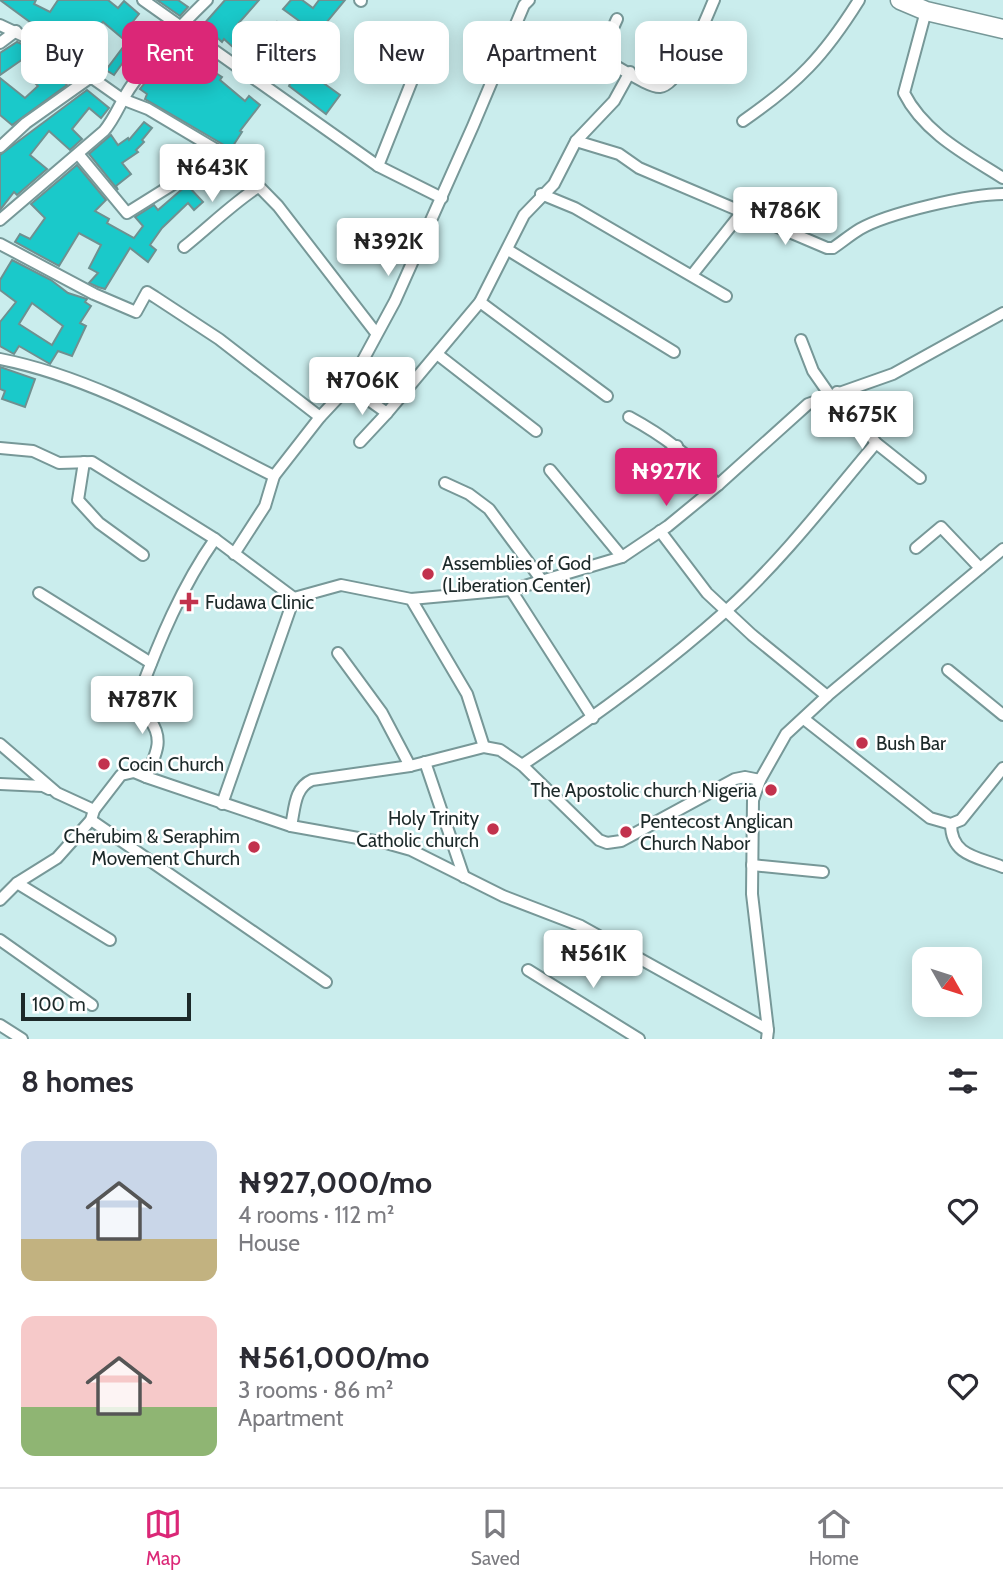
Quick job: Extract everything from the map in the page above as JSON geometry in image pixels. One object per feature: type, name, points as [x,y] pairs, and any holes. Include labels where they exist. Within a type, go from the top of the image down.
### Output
[{"type":"main road","points":[[900,0],[926,11],[1003,29]]},
{"type":"street","points":[[143,0],[170,21]]},
{"type":"street","points":[[184,21],[207,0]]},
{"type":"street","points":[[234,554],[265,506],[274,477],[320,417],[349,386],[395,301],[524,5],[529,0]]},
{"type":"street","points":[[617,19],[601,54],[606,61],[631,72],[652,86],[661,87],[670,83],[680,71],[714,0]]},
{"type":"street","points":[[743,121],[782,94],[813,66],[859,0]]},
{"type":"street","points":[[926,11],[904,93],[922,121],[955,147],[1003,178]]},
{"type":"street","points":[[0,25],[21,34]]},
{"type":"street","points":[[0,43],[16,31]]},
{"type":"street","points":[[218,55],[378,166],[442,198]]},
{"type":"street","points":[[360,442],[480,302],[524,215],[541,194],[554,184],[576,141],[614,101],[631,72]]},
{"type":"street","points":[[0,147],[26,123],[80,84]]},
{"type":"street","points":[[100,84],[122,99],[148,108],[232,159],[278,206],[376,333]]},
{"type":"street","points":[[0,220],[6,212],[79,155],[113,121],[122,99],[133,84]]},
{"type":"street","points":[[378,166],[411,84]]},
{"type":"street","points":[[576,141],[619,154],[639,168],[820,246],[832,248],[879,220],[979,194],[1003,194]]},
{"type":"street","points":[[79,155],[127,213],[223,153]]},
{"type":"street","points":[[184,247],[214,224],[237,201],[258,187]]},
{"type":"street","points":[[541,194],[575,208],[726,296]]},
{"type":"street","points":[[692,275],[742,212]]},
{"type":"street","points":[[0,244],[94,294],[136,312],[147,292],[219,339],[320,417]]},
{"type":"street","points":[[508,250],[674,352]]},
{"type":"street","points":[[480,302],[607,396]]},
{"type":"street","points":[[294,598],[341,585],[411,599],[511,590],[622,557],[718,485],[808,404],[833,393],[894,374],[1003,313]]},
{"type":"street","points":[[801,340],[813,371],[876,443],[920,478]]},
{"type":"street","points":[[437,354],[536,431]]},
{"type":"street","points":[[0,359],[34,366],[89,386],[274,477]]},
{"type":"street","points":[[349,386],[387,413]]},
{"type":"street","points":[[629,417],[677,446],[718,485]]},
{"type":"street","points":[[522,765],[593,718],[726,611],[766,571],[876,443]]},
{"type":"street","points":[[646,472],[677,446]]},
{"type":"street","points":[[0,448],[33,451],[59,463],[92,462],[215,539],[294,598]]},
{"type":"street","points":[[84,462],[78,500],[99,523],[143,555]]},
{"type":"street","points":[[550,470],[622,557]]},
{"type":"street","points":[[445,483],[469,494],[489,509],[543,582]]},
{"type":"street","points":[[916,548],[941,527],[980,568]]},
{"type":"street","points":[[660,531],[707,593],[827,696]]},
{"type":"street","points":[[146,777],[159,742],[154,725],[140,704],[139,695],[189,581],[215,539]]},
{"type":"street","points":[[767,1035],[752,894],[753,800],[760,780],[786,734],[827,696],[1003,549]]},
{"type":"street","points":[[511,590],[593,718]]},
{"type":"street","points":[[39,593],[151,663]]},
{"type":"street","points":[[222,804],[294,598]]},
{"type":"street","points":[[411,599],[467,694],[484,747]]},
{"type":"street","points":[[338,653],[382,713],[410,766]]},
{"type":"street","points":[[948,670],[1003,715]]},
{"type":"street","points":[[804,719],[930,818],[951,824],[969,812],[1003,768]]},
{"type":"street","points":[[0,744],[57,793]]},
{"type":"street","points":[[291,826],[299,791],[303,784],[312,780],[410,766],[484,747],[510,754],[599,840],[614,844],[735,779],[745,777],[760,780]]},
{"type":"street","points":[[425,762],[464,877]]},
{"type":"street","points":[[0,900],[40,866],[57,858],[121,775],[134,772],[291,826],[386,842],[411,850],[503,896],[581,926],[767,1035]]},
{"type":"street","points":[[0,784],[43,786],[57,793],[92,815],[326,982]]},
{"type":"street","points":[[951,824],[953,842],[959,849],[1003,867]]},
{"type":"street","points":[[752,864],[823,873]]},
{"type":"street","points":[[17,883],[110,940]]},
{"type":"street","points":[[0,940],[92,1005]]},
{"type":"street","points":[[528,971],[633,1038]]},
{"type":"street","points":[[0,1026],[22,1039]]},
{"type":"building","points":[[0,0],[36,0],[34,4],[50,12],[58,0],[108,0],[118,8],[124,1],[139,14],[133,21],[122,21],[122,38],[108,26],[108,21],[29,21]]},
{"type":"building","points":[[157,0],[178,0],[188,7],[180,16]]},
{"type":"building","points":[[225,0],[259,0],[241,21],[232,21],[232,46],[224,39],[222,42],[218,38],[218,21],[207,21]]},
{"type":"building","points":[[291,0],[302,0],[313,8],[319,0],[345,0],[328,21],[299,21],[283,9]]},
{"type":"building","points":[[17,42],[21,44],[21,60],[0,75],[0,53]]},
{"type":"building","points":[[122,49],[122,64],[114,75],[108,71]]},
{"type":"building","points":[[218,74],[222,77],[220,80],[245,101],[249,96],[260,105],[240,131],[242,132],[231,149],[145,99],[147,94],[140,89],[144,84],[218,84]]},
{"type":"building","points":[[0,78],[25,98],[38,86],[36,84],[67,85],[12,125],[0,115]]},
{"type":"building","points":[[325,84],[340,95],[326,114],[289,86]]},
{"type":"building","points":[[87,90],[109,108],[101,118],[89,108],[72,129],[82,139],[70,150],[49,131],[30,155],[47,169],[17,195],[14,192],[0,210],[0,155]]},
{"type":"building","points":[[144,122],[152,128],[136,150],[138,152],[122,163],[131,174],[116,186],[118,190],[89,154],[111,135],[118,145],[128,138],[129,140]]},
{"type":"building","points":[[77,165],[106,200],[95,211],[109,219],[107,223],[134,238],[143,226],[135,217],[154,205],[158,210],[187,185],[203,202],[194,210],[188,203],[162,228],[150,245],[156,250],[148,262],[130,248],[105,289],[98,287],[89,283],[98,273],[89,268],[101,245],[79,233],[59,266],[15,242],[20,234],[30,239],[45,218],[31,204]]},
{"type":"building","points":[[12,260],[51,280],[68,293],[87,299],[85,302],[91,306],[80,323],[86,326],[72,356],[58,351],[50,364],[19,346],[14,354],[0,346],[0,322],[16,302],[0,290],[0,280]],"holes":[[[32,303],[63,326],[52,345],[19,324]]]},
{"type":"building","points":[[0,367],[35,379],[25,407],[2,399],[5,391],[0,389]]},
{"type":"place","name":"Assemblies of God (Liberation Center)","points":[[428,574]]},
{"type":"place","name":"Fudawa Clinic","points":[[189,602]]},
{"type":"place","name":"Bush Bar","points":[[862,743]]},
{"type":"place","name":"Cocin Church","points":[[104,764]]},
{"type":"place","name":"The Apostolic church Nigeria","points":[[771,790]]},
{"type":"place","name":"Holy Trinity Catholic church","points":[[493,829]]},
{"type":"place","name":"Pentecost Anglican Church Nabor","points":[[626,832]]},
{"type":"place","name":"Cherubim & Seraphim Movement Church","points":[[254,847]]}]
